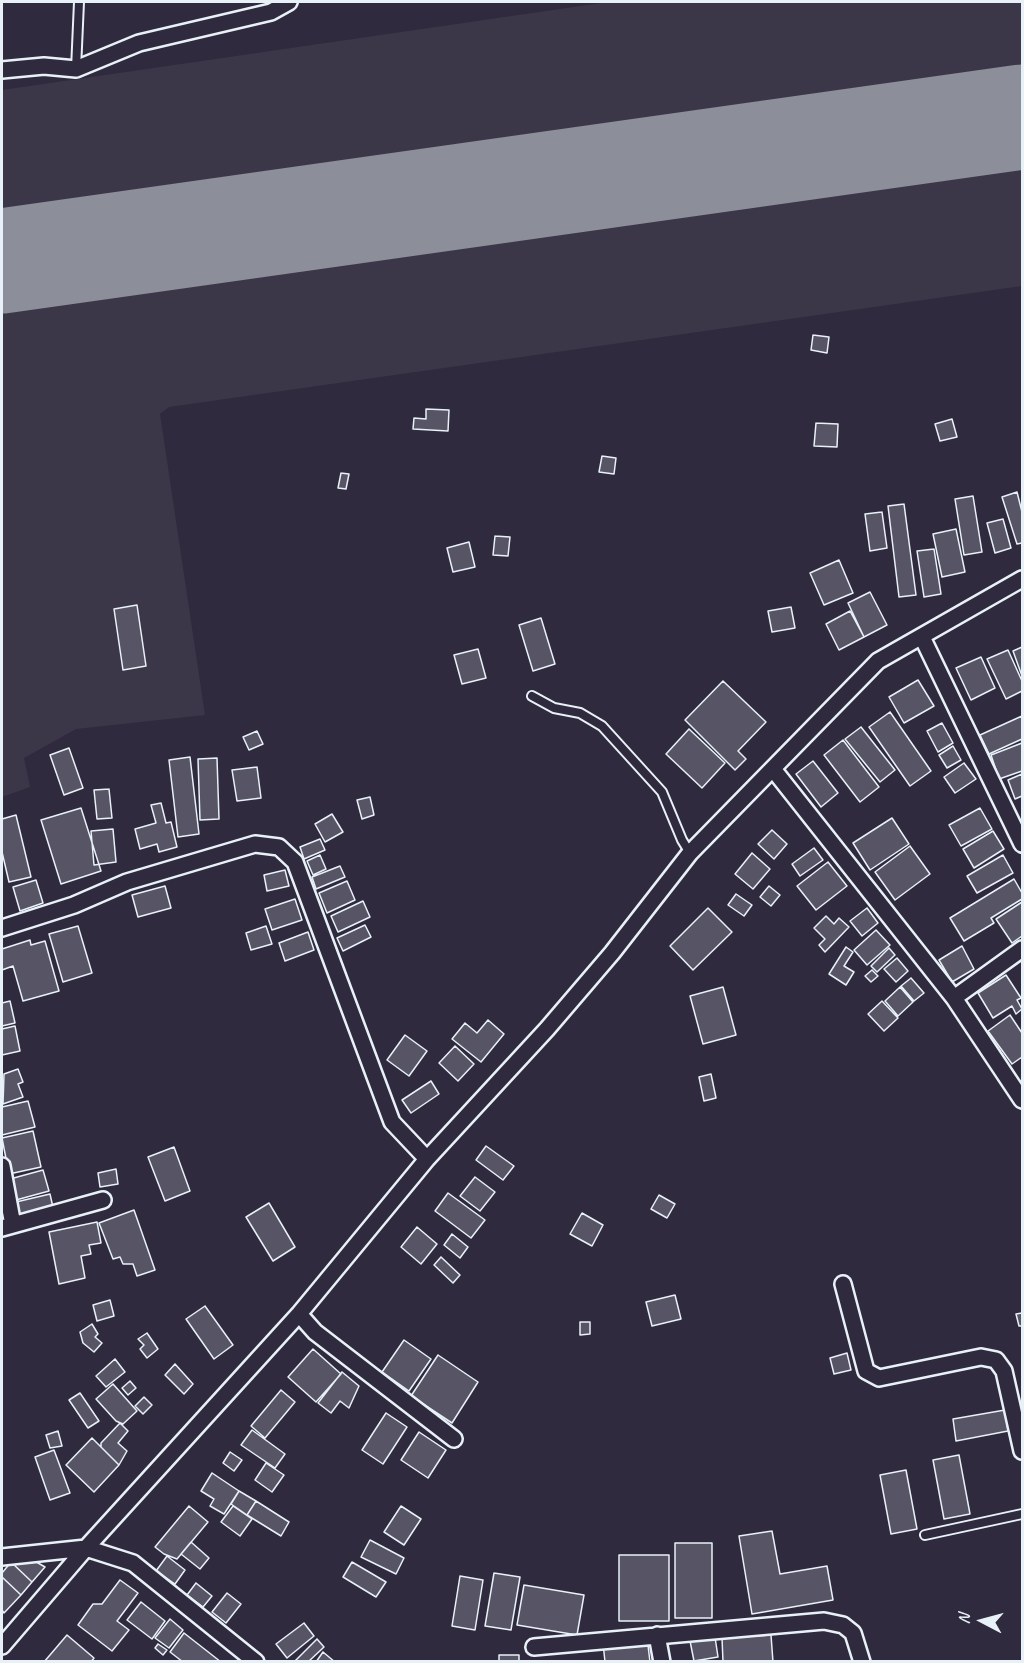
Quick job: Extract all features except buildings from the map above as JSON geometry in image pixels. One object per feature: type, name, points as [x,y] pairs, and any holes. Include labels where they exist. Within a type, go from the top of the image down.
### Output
[{"type":"street","points":[[2,70],[44,66],[76,69],[139,43],[289,2]]},
{"type":"street","points":[[2,1646],[86,1548],[299,1314],[427,1159],[547,1029],[612,953],[690,853],[878,661],[1023,579]]},
{"type":"street","points":[[922,637],[1023,844]]},
{"type":"street","points":[[773,770],[954,998],[1023,1100]]},
{"type":"street","points":[[2,928],[74,905],[127,882],[255,844],[279,847],[295,862],[392,1122],[427,1159]]},
{"type":"street","points":[[954,998],[1023,949]]},
{"type":"street","points":[[2,1166],[7,1227],[103,1200]]},
{"type":"street","points":[[843,1284],[862,1366],[870,1375],[879,1378],[981,1357],[991,1358],[999,1363],[1004,1371],[1023,1450]]},
{"type":"street","points":[[299,1314],[315,1332],[454,1439]]},
{"type":"street","points":[[2,1557],[86,1548],[133,1563],[256,1662]]},
{"type":"street","points":[[534,1647],[824,1621],[843,1625],[853,1633],[861,1662]]},
{"type":"street","points":[[657,1635],[662,1662]]},
{"type":"lane","points":[[76,69],[79,2]]},
{"type":"lane","points":[[532,696],[554,708],[580,713],[602,726],[662,792],[681,840],[690,853]]},
{"type":"lane","points":[[925,1535],[1023,1514]]},
{"type":"shaded area","points":[[608,2],[1022,2],[1022,286],[169,407],[160,414],[205,715],[76,729],[24,758],[30,787],[2,797],[2,90]]},
{"type":"runway","points":[[2,261],[1022,117]]}]
